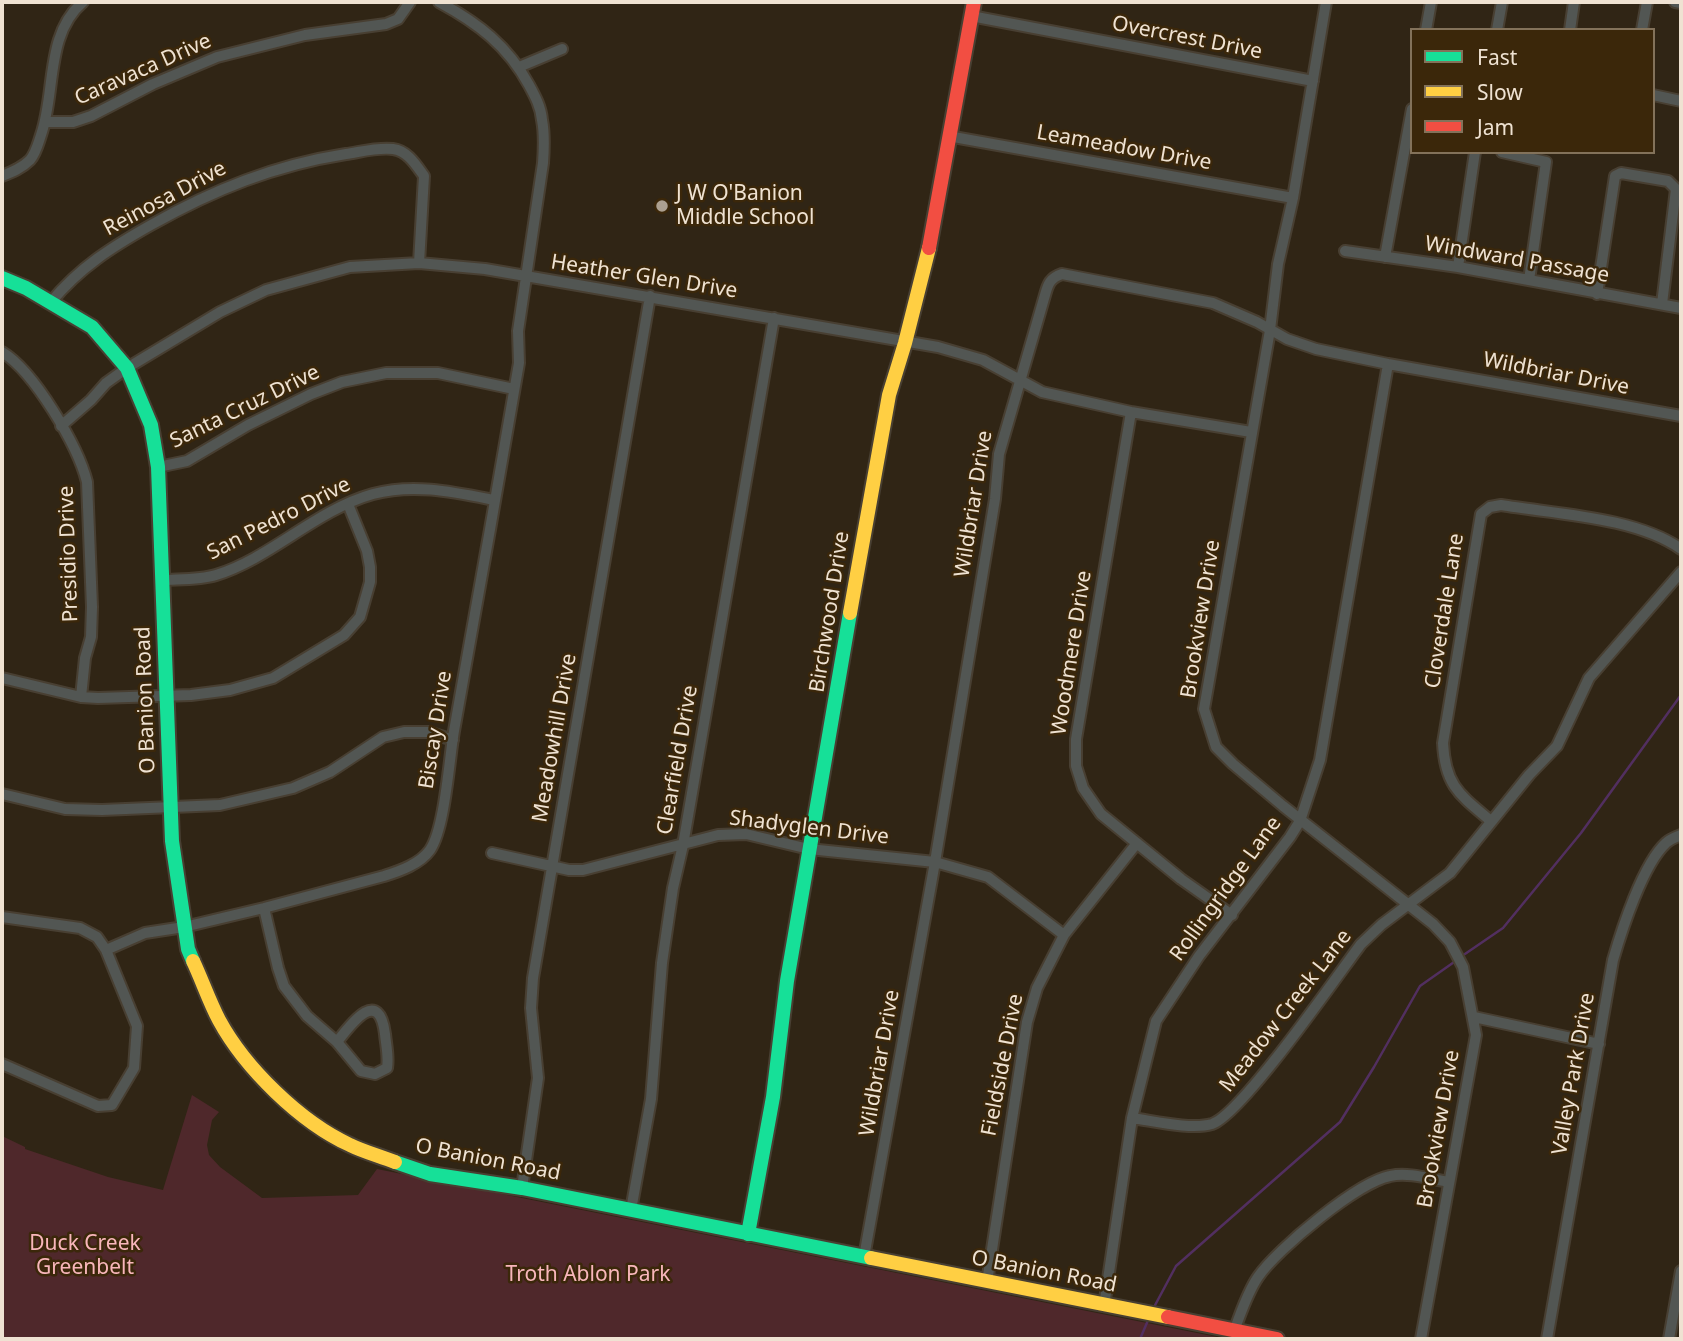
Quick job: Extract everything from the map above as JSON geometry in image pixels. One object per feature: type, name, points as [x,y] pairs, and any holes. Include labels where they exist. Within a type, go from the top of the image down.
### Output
[{"type":"street","points":[[2,176],[28,161],[35,153],[46,122],[60,36],[70,16],[83,2]]},
{"type":"street","name":"Caravaca Drive","points":[[46,122],[73,122],[91,116],[153,84],[217,57],[305,35],[386,24],[398,19],[411,2]]},
{"type":"street","name":"Biscay Drive","points":[[106,950],[145,933],[184,927],[264,908],[403,870],[429,851],[441,822],[519,363],[518,331],[543,163],[544,136],[537,99],[519,67],[486,31],[439,2]]},
{"type":"street","name":"Brookview Drive","points":[[1326,2],[1293,198],[1278,264],[1270,330],[1204,709],[1216,747],[1300,821],[1433,924],[1450,942],[1462,967],[1476,1035],[1421,1339]]},
{"type":"street","points":[[1426,28],[1431,2]]},
{"type":"street","points":[[1497,28],[1502,2]]},
{"type":"street","points":[[1570,28],[1574,2]]},
{"type":"street","points":[[1642,28],[1647,2]]},
{"type":"street","points":[[1675,2],[1681,3]]},
{"type":"street","name":"Overcrest Drive","points":[[972,9],[1313,81]]},
{"type":"street","name":"Birchwood Drive","points":[[748,1234],[773,1097],[787,981],[881,435],[929,247],[972,9]]},
{"type":"street","points":[[519,67],[562,49]]},
{"type":"street","points":[[1655,95],[1681,101]]},
{"type":"street","points":[[1385,257],[1410,119]]},
{"type":"street","name":"Leameadow Drive","points":[[948,136],[1293,198]]},
{"type":"street","name":"Reinosa Drive","points":[[51,303],[70,279],[98,257],[185,205],[271,170],[319,158],[381,149],[395,149],[407,155],[424,176],[419,263]]},
{"type":"street","points":[[1458,267],[1475,154]]},
{"type":"street","points":[[1511,154],[1546,162],[1529,281]]},
{"type":"street","points":[[1597,294],[1615,176],[1621,173],[1668,181],[1676,189],[1662,304]]},
{"type":"street","name":"Windward Passage","points":[[1345,251],[1458,267],[1681,309]]},
{"type":"street","name":"Heather Glen Drive","points":[[61,426],[106,383],[127,368],[220,312],[266,290],[350,267],[419,263],[485,269],[938,347],[983,360],[1042,392],[1131,412],[1251,432]]},
{"type":"street","name":"Wildbriar Drive","points":[[864,1257],[935,862],[995,499],[999,454],[1049,282],[1054,276],[1062,274],[1213,303],[1315,349],[1681,416]]},
{"type":"street","name":"O Banion Road","points":[[2,278],[51,303],[97,332],[127,368],[150,425],[158,467],[172,841],[188,950],[219,1020],[256,1072],[279,1096],[313,1123],[349,1145],[430,1174],[522,1188],[1277,1339]]},
{"type":"street","name":"Meadowhill Drive","points":[[522,1188],[538,1078],[531,1008],[533,978],[650,296]]},
{"type":"street","name":"Clearfield Drive","points":[[631,1210],[651,1099],[662,963],[673,888],[683,845],[774,318]]},
{"type":"street","name":"Presidio Drive","points":[[2,352],[26,372],[83,464],[87,482],[92,607],[91,637],[85,658],[81,697]]},
{"type":"street","name":"Rollingridge Lane","points":[[1104,1306],[1132,1118],[1156,1021],[1199,956],[1300,821],[1320,760],[1388,364]]},
{"type":"street","name":"Santa Cruz Drive","points":[[158,467],[187,461],[248,425],[342,382],[386,373],[438,373],[514,389]]},
{"type":"street","name":"Woodmere Drive","points":[[1131,412],[1076,739],[1076,766],[1083,788],[1101,814],[1181,879],[1232,915]]},
{"type":"street","name":"San Pedro Drive","points":[[163,580],[215,576],[271,548],[310,523],[372,495],[397,490],[438,489],[494,500]]},
{"type":"street","points":[[2,678],[81,697],[98,698],[230,690],[273,678],[344,635],[360,617],[370,582],[370,567],[367,551],[348,504]]},
{"type":"street","name":"Cloverdale Lane","points":[[1492,821],[1462,796],[1451,780],[1444,766],[1443,743],[1481,514],[1490,507],[1501,505],[1603,521],[1656,534],[1681,549]]},
{"type":"street","name":"Meadow Creek Lane","points":[[1132,1118],[1201,1126],[1227,1116],[1250,1091],[1361,944],[1450,873],[1557,746],[1590,678],[1681,572]]},
{"type":"street","points":[[2,794],[65,809],[220,804],[293,788],[330,772],[383,737],[404,732],[428,732],[453,740]]},
{"type":"street","name":"Shadyglen Drive","points":[[492,853],[583,870],[730,834],[746,834],[809,849],[935,862],[988,877],[1064,935]]},
{"type":"street","name":"Valley Park Drive","points":[[1547,1339],[1613,960],[1623,926],[1658,852],[1668,841],[1681,835]]},
{"type":"street","name":"Fieldside Drive","points":[[986,1282],[1027,1022],[1037,988],[1064,935],[1137,843]]},
{"type":"street","points":[[264,908],[284,986],[307,1016],[337,1042],[361,1071],[375,1074],[387,1068],[384,1024],[382,1017],[374,1011],[359,1014],[337,1042]]},
{"type":"street","points":[[2,917],[80,928],[97,937],[106,950],[137,1026],[134,1068],[112,1105],[98,1106],[2,1064]]},
{"type":"street","points":[[1474,1017],[1599,1044]]},
{"type":"street","points":[[1234,1331],[1249,1292],[1259,1275],[1286,1247],[1355,1191],[1392,1175],[1449,1182]]},
{"type":"street","points":[[1669,1339],[1681,1270]]},
{"type":"green space","name":"Duck Creek Greenbelt","points":[[192,1095],[219,1112],[212,1120],[207,1145],[209,1155],[220,1167],[262,1198],[358,1195],[377,1169],[1217,1339],[2,1339],[2,1136],[25,1149],[108,1177],[163,1190]]},
{"type":"waterway","points":[[1462,956],[1503,928],[1581,833],[1681,695]]},
{"type":"waterway","points":[[1153,1309],[1176,1266],[1340,1122],[1420,986],[1457,960]]},
{"type":"waterway","points":[[1140,1339],[1149,1318]]},
{"type":"traffic: fast","points":[[2,278],[26,288],[92,327],[127,368],[151,425],[158,467],[172,841],[188,949],[193,961]]},
{"type":"traffic: fast","points":[[748,1234],[773,1097],[787,981],[850,613]]},
{"type":"traffic: fast","points":[[395,1162],[430,1174],[522,1188],[871,1258]]},
{"type":"traffic: slow","points":[[850,613],[889,395],[929,248]]},
{"type":"traffic: slow","points":[[193,961],[215,1013],[230,1038],[243,1057],[276,1092],[312,1123],[331,1135],[395,1162]]},
{"type":"traffic: slow","points":[[871,1258],[1168,1317]]},
{"type":"traffic: jam","points":[[929,248],[974,2]]},
{"type":"traffic: jam","points":[[1168,1317],[1277,1339]]},
{"type":"place","name":"J W O'Banion Middle School","points":[[662,206]]},
{"type":"park label","name":"Troth Ablon Park","points":[[588,1275]]}]
